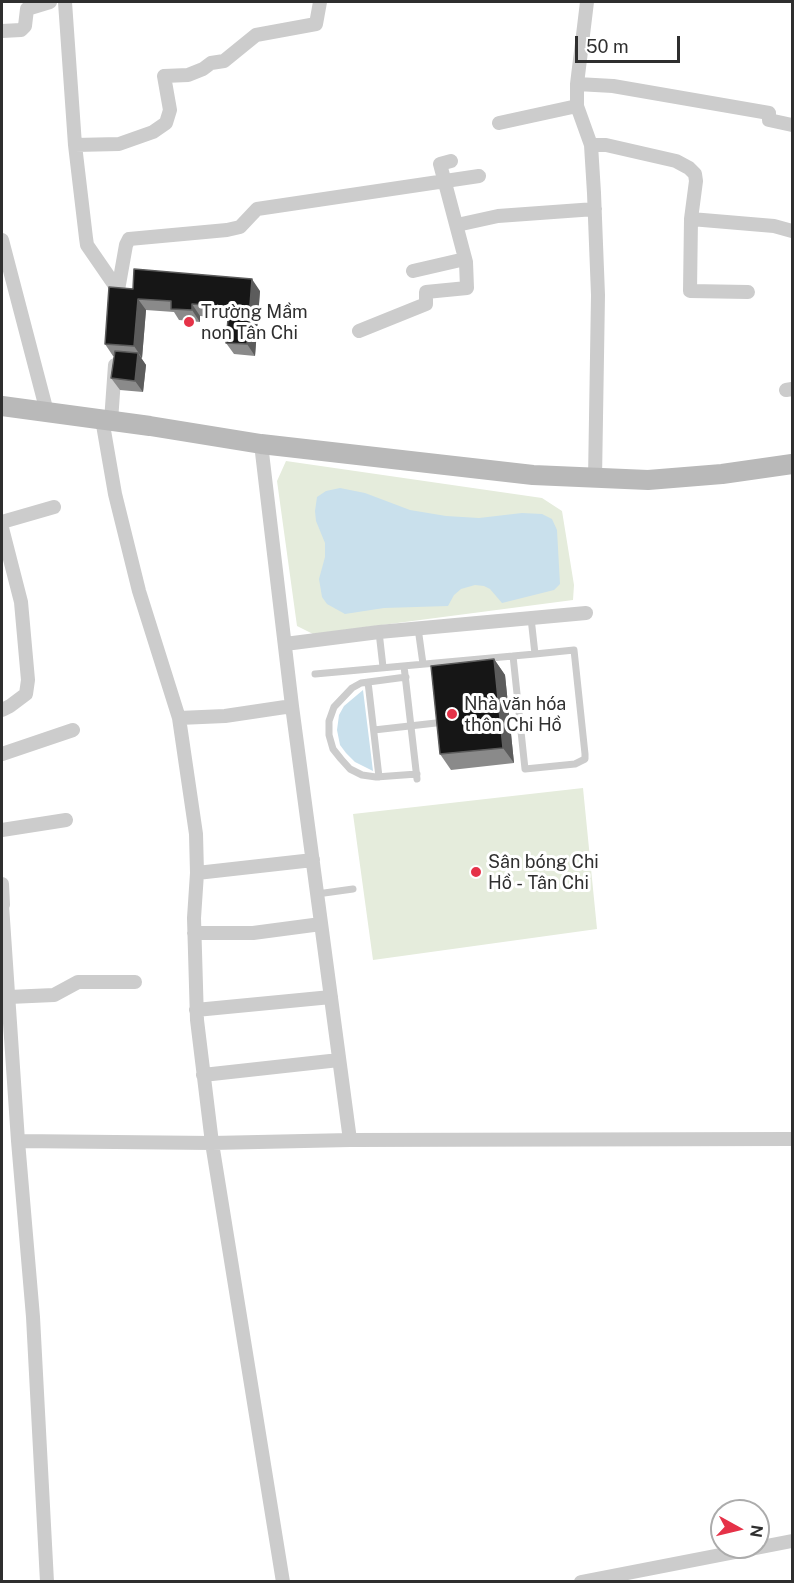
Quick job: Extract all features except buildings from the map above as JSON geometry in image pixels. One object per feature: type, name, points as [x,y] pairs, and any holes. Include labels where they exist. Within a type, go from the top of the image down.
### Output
[{"type":"street","points":[[2,31],[21,30],[26,26],[27,9],[50,2]]},
{"type":"street","points":[[64,2],[75,145],[87,244],[118,291]]},
{"type":"street","points":[[75,145],[119,144],[153,132],[166,123],[170,110],[164,76],[188,75],[204,69],[211,63],[224,61],[256,35],[316,24],[320,2]]},
{"type":"street","points":[[587,2],[577,84],[577,106],[591,145],[595,209],[598,295],[595,479]]},
{"type":"street","points":[[577,84],[613,86],[769,113],[769,120],[792,125]]},
{"type":"street","points":[[499,123],[577,106]]},
{"type":"street","points":[[591,145],[606,145],[676,161],[689,168],[695,174],[696,181],[691,219],[690,291],[748,292]]},
{"type":"street","points":[[359,331],[426,304],[426,292],[467,288],[465,259],[440,164],[451,161]]},
{"type":"street","points":[[119,313],[118,291],[129,239],[226,230],[240,227],[257,209],[478,176]]},
{"type":"street","points":[[457,225],[498,216],[595,209]]},
{"type":"street","points":[[691,219],[774,226],[792,231]]},
{"type":"street","points":[[2,240],[47,412]]},
{"type":"street","points":[[413,271],[465,259]]},
{"type":"street","points":[[116,349],[106,420],[115,494],[139,591],[179,718],[196,834],[194,933],[196,1010],[203,1075],[283,1581]]},
{"type":"street","points":[[2,406],[261,444],[533,475],[623,480],[668,479],[792,464]]},
{"type":"street","points":[[261,444],[292,706],[350,1140]]},
{"type":"street","points":[[2,522],[54,507]]},
{"type":"street","points":[[2,528],[21,602],[28,680],[26,694],[2,710]]},
{"type":"street","points":[[285,644],[379,632],[586,613]]},
{"type":"street","points":[[179,718],[225,716],[292,706]]},
{"type":"street","points":[[2,754],[73,730]]},
{"type":"street","points":[[2,830],[66,820]]},
{"type":"street","points":[[197,873],[313,860]]},
{"type":"street","points":[[2,884],[18,1141],[33,1317],[47,1581]]},
{"type":"street","points":[[194,933],[253,933],[321,924]]},
{"type":"street","points":[[9,997],[54,995],[78,982],[135,982]]},
{"type":"street","points":[[196,1010],[331,997]]},
{"type":"street","points":[[203,1075],[339,1060]]},
{"type":"street","points":[[18,1141],[212,1143],[350,1140],[792,1138]]},
{"type":"street","points":[[581,1581],[792,1541]]},
{"type":"lane","points":[[531,618],[535,654]]},
{"type":"lane","points":[[418,628],[423,664]]},
{"type":"lane","points":[[379,632],[383,668]]},
{"type":"lane","points":[[315,674],[574,650],[585,759],[580,762],[525,769],[513,656]]},
{"type":"lane","points":[[404,666],[406,677],[417,776],[379,777],[362,775],[350,769],[333,749],[329,735],[329,721],[334,706],[352,688],[361,683],[406,677]]},
{"type":"lane","points":[[368,682],[379,777]]},
{"type":"lane","points":[[374,730],[436,723]]},
{"type":"lane","points":[[317,894],[353,889]]},
{"type":"green space","points":[[286,461],[542,498],[562,511],[574,585],[573,600],[313,634],[297,626],[277,481]]},
{"type":"green space","name":"Sân bóng Chi Hồ - Tân Chi","points":[[583,788],[597,929],[373,960],[353,814]]},
{"type":"water","points":[[340,488],[365,493],[410,510],[446,516],[479,518],[522,513],[542,514],[552,519],[557,530],[560,584],[554,590],[502,603],[490,589],[475,585],[461,589],[454,595],[448,606],[384,608],[345,614],[327,604],[322,597],[319,579],[325,557],[325,543],[316,521],[315,511],[317,497],[326,491]]},
{"type":"water","points":[[363,690],[373,771],[355,762],[346,753],[340,745],[337,730],[339,715],[344,706]]},
{"type":"place","name":"Trường Mầm non Tân Chi","points":[[189,322]]},
{"type":"place","name":"Nhà văn hóa thôn Chi Hồ","points":[[452,714]]},
{"type":"place","name":"Sân bóng Chi Hồ - Tân Chi","points":[[476,872]]}]
